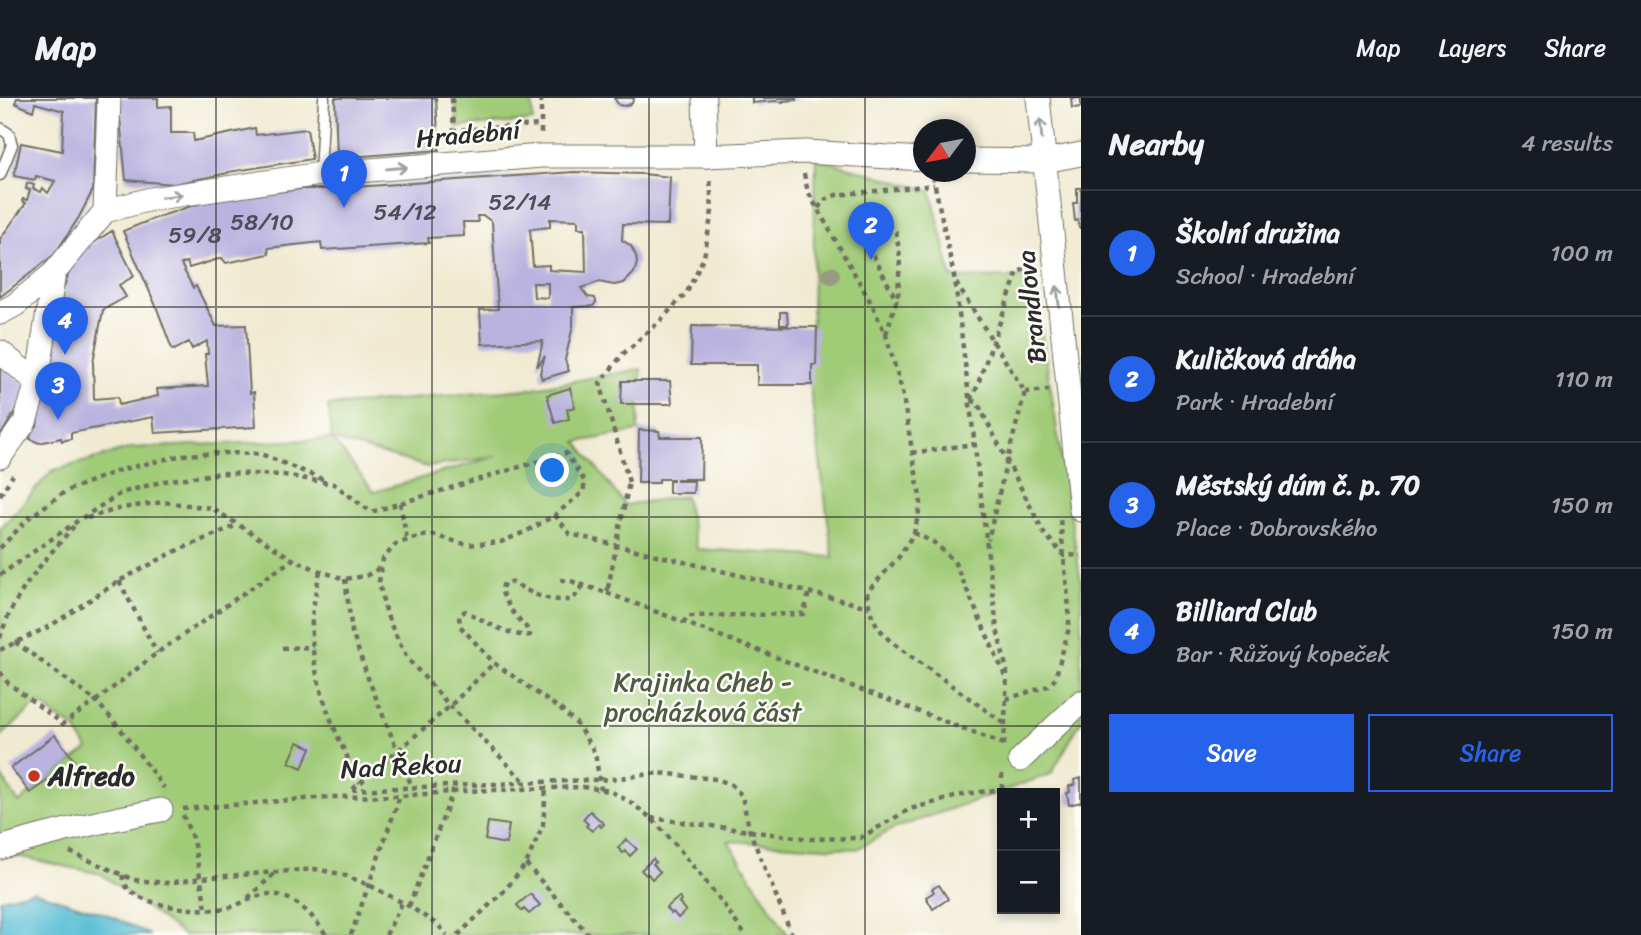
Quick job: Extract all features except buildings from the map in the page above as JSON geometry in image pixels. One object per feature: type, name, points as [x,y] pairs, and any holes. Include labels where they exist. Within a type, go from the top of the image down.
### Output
[{"type":"street","points":[[0,313],[15,305],[54,273],[105,211],[109,98]]},
{"type":"street","points":[[704,98],[706,156]]},
{"type":"street","name":"Brandlova","points":[[1038,98],[1044,161],[1045,265],[1081,510]]},
{"type":"street","name":"Hradební","points":[[105,211],[151,199],[320,174],[547,156],[706,156],[806,152],[913,166]]},
{"type":"street","points":[[976,160],[1044,161],[1081,154]]},
{"type":"street","points":[[0,457],[25,422],[37,382],[54,273]]},
{"type":"street","points":[[0,352],[37,382]]},
{"type":"street","points":[[1007,757],[1081,702]]},
{"type":"street","points":[[0,848],[169,803]]},
{"type":"lane","points":[[320,174],[324,98]]},
{"type":"lane","points":[[0,128],[9,134],[12,145],[0,175]]},
{"type":"path","points":[[452,98],[454,130],[541,125]]},
{"type":"path","points":[[541,98],[541,125],[547,156]]},
{"type":"path","points":[[806,152],[804,175],[808,192],[870,301],[886,335],[902,391],[921,503],[914,533],[900,557],[867,592],[869,607],[877,627],[890,641],[1004,724]]},
{"type":"path","points":[[608,590],[629,482],[600,383],[623,354],[687,292],[704,257],[712,211],[706,156]]},
{"type":"path","points":[[804,175],[817,175]]},
{"type":"path","points":[[651,818],[810,839],[860,838],[910,809],[966,794],[1002,789],[1007,757],[1004,724],[1007,671],[997,629],[955,281],[933,182]]},
{"type":"path","points":[[818,208],[826,199],[836,195],[934,185]]},
{"type":"path","points":[[886,335],[897,301],[900,257],[897,232],[885,225],[869,232],[868,244],[897,301]]},
{"type":"path","points":[[1036,281],[1045,265]]},
{"type":"path","points":[[968,400],[974,395],[1018,271],[1045,265]]},
{"type":"path","points":[[955,281],[1025,392],[987,544]]},
{"type":"path","points":[[968,400],[977,402],[1044,533],[1064,556],[1081,555]]},
{"type":"path","points":[[912,453],[974,444]]},
{"type":"path","points":[[0,548],[30,517],[66,491],[120,470],[183,455],[261,454],[334,484],[371,512],[566,453],[585,482],[583,492],[555,516],[501,542],[468,545],[433,535],[407,539],[396,544],[383,559],[379,582],[388,621],[407,658],[525,782]]},
{"type":"path","points":[[0,575],[121,494],[164,481],[222,472],[284,475],[334,484]]},
{"type":"path","points":[[0,638],[22,589],[79,520],[122,508],[163,502],[212,508],[292,559],[320,571],[345,579],[366,576],[381,567]]},
{"type":"path","points":[[400,503],[407,539]]},
{"type":"path","points":[[555,516],[570,534],[869,607]]},
{"type":"path","points":[[0,650],[50,626],[119,581],[174,552],[237,525]]},
{"type":"path","points":[[914,533],[935,543],[954,561],[1007,679]]},
{"type":"path","points":[[0,672],[8,683],[63,724],[157,653],[292,559]]},
{"type":"path","points":[[320,571],[312,619],[313,647],[320,690],[336,736],[360,783]]},
{"type":"path","points":[[345,579],[352,632],[412,787]]},
{"type":"path","points":[[561,580],[608,590],[1007,757]]},
{"type":"path","points":[[119,581],[157,653]]},
{"type":"path","points":[[583,586],[572,600],[554,601],[536,596],[512,582],[504,583],[501,591],[511,610],[530,635],[508,632],[464,611],[459,616],[460,626],[494,663],[576,723],[595,753],[601,790]]},
{"type":"path","points":[[683,623],[688,616],[804,614],[809,592]]},
{"type":"path","points":[[1006,699],[1048,686],[1055,680],[1069,628],[1069,608]]},
{"type":"path","points":[[15,642],[96,701],[193,840],[206,908]]},
{"type":"path","points":[[282,648],[313,647]]},
{"type":"path","points":[[494,663],[450,706],[352,790],[613,779],[658,773],[717,779],[732,785],[742,796],[750,832],[792,935]]},
{"type":"path","points":[[409,906],[456,785]]},
{"type":"path","name":"Nad Řekou","points":[[169,803],[583,787],[610,791],[651,818],[719,898],[745,935]]},
{"type":"path","points":[[458,935],[505,890],[526,864],[543,825],[546,789]]},
{"type":"path","points":[[351,935],[400,796]]},
{"type":"path","points":[[36,837],[134,880],[168,883],[315,869],[341,874],[409,906],[439,926],[447,935]]},
{"type":"path","points":[[526,864],[589,935]]},
{"type":"path","points":[[245,901],[276,873]]},
{"type":"path","points":[[122,875],[126,887],[144,899],[182,908],[228,908],[263,895],[276,894],[310,914],[326,935]]},
{"type":"path","points":[[386,935],[402,903]]},
{"type":"green space","points":[[455,98],[532,98],[533,121],[457,127]]},
{"type":"green space","name":"Krajinka Cheb - procházková část","points":[[816,158],[931,191],[952,278],[1033,277],[1081,582],[1081,721],[1051,774],[1011,788],[997,788],[997,793],[893,829],[857,849],[728,841],[788,935],[183,935],[101,874],[12,855],[0,836],[0,774],[19,803],[88,749],[73,726],[59,719],[39,702],[0,737],[0,529],[52,471],[132,448],[332,439],[328,406],[528,389],[641,369],[638,431],[577,442],[625,505],[685,496],[697,549],[833,557],[810,387]],"holes":[[[333,440],[428,467],[497,456],[374,492]]]},
{"type":"water","points":[[33,891],[106,914],[150,935],[0,935],[0,899]]},
{"type":"place","name":"Školní družina","points":[[344,208]]},
{"type":"place","name":"Kuličková dráha","points":[[871,260]]},
{"type":"place","name":"Billiard Club","points":[[65,355]]},
{"type":"place","name":"Městský dúm č. p. 70","points":[[58,420]]},
{"type":"place","name":"Alfredo","points":[[34,776]]}]
